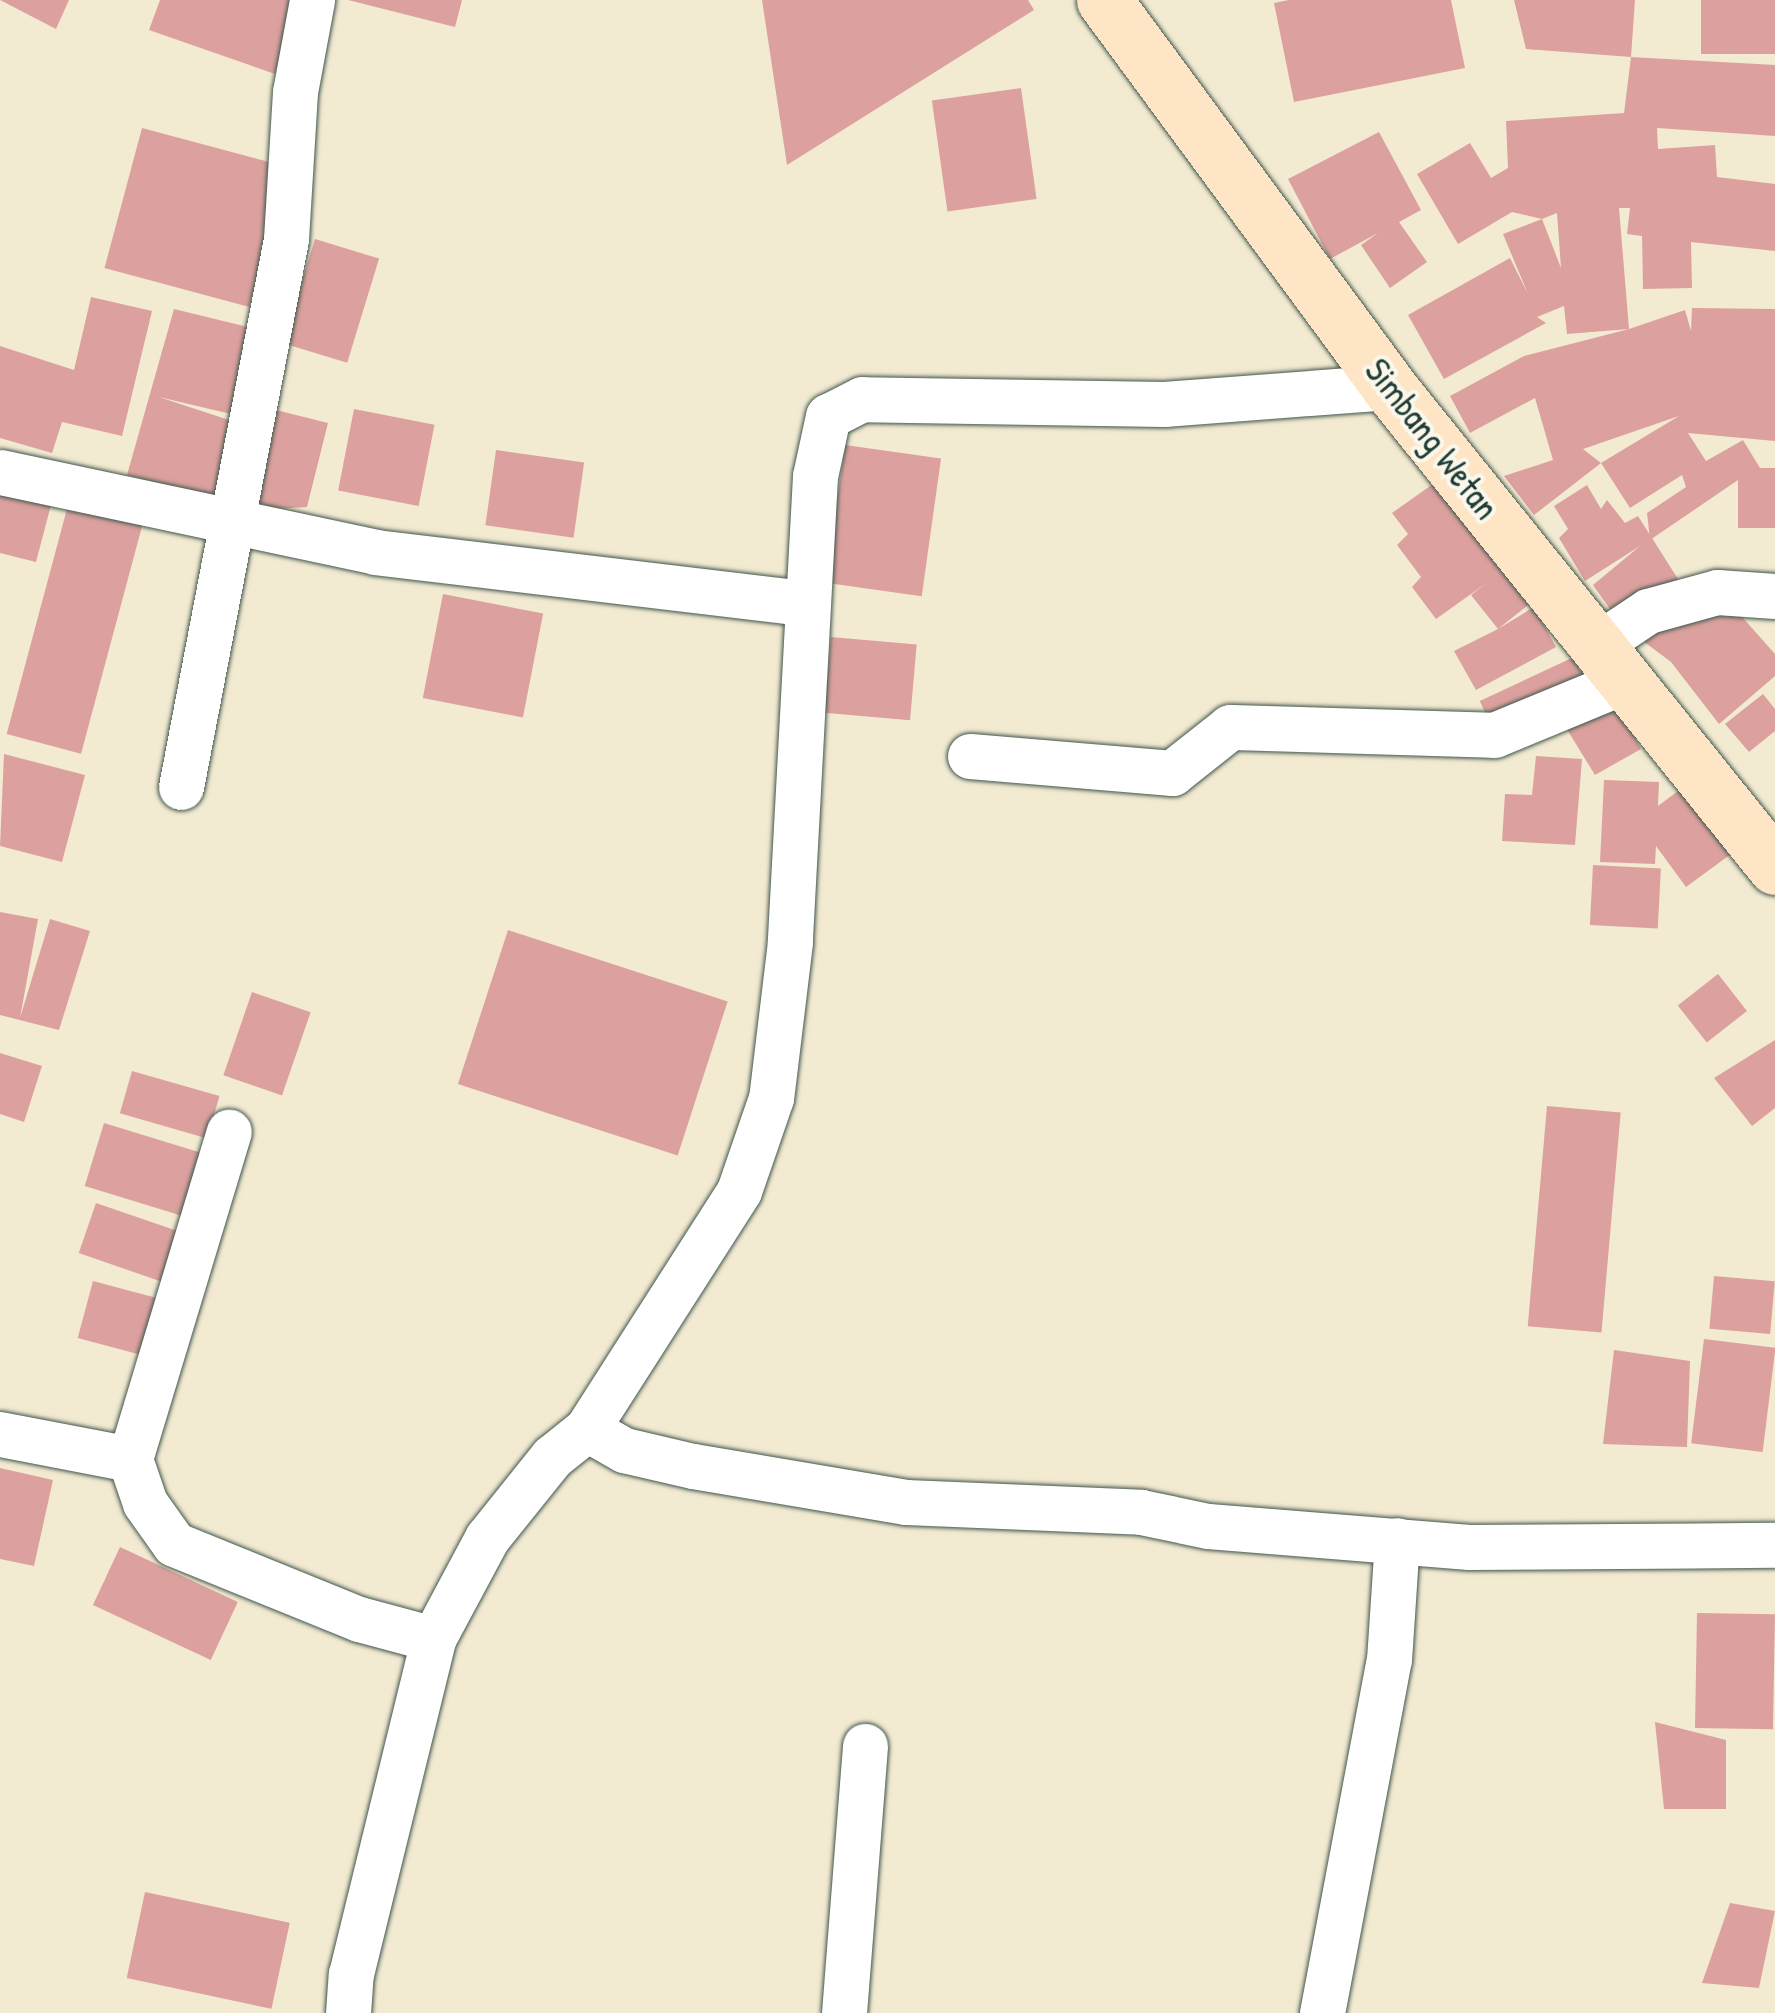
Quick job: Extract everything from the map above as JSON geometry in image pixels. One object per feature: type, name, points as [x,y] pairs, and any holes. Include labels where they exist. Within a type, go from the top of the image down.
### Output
[{"type":"street","points":[[181,787],[226,523],[286,239],[295,92],[312,0]]},
{"type":"street","name":"Simbang Wetan","points":[[1104,0],[1389,388],[1775,867]]},
{"type":"street","points":[[348,2013],[351,1974],[433,1639],[487,1538],[552,1457],[587,1429],[739,1191],[759,1147],[790,942],[805,603],[820,444],[828,416],[840,406],[862,399],[1164,404],[1389,388]]},
{"type":"street","points":[[0,472],[375,552],[805,603]]},
{"type":"street","points":[[970,756],[1172,773],[1230,727],[1494,735],[1611,663],[1648,611],[1717,592],[1775,596]]},
{"type":"street","points":[[229,1132],[130,1459],[145,1503],[174,1544],[359,1619],[433,1639]]},
{"type":"street","points":[[587,1429],[624,1450],[693,1466],[906,1502],[1142,1512],[1208,1526],[1469,1547],[1775,1545]]},
{"type":"street","points":[[0,1434],[130,1459]]},
{"type":"street","points":[[1322,2013],[1388,1660],[1397,1540]]},
{"type":"street","points":[[844,2013],[865,1746]]},
{"type":"building","points":[[0,0],[69,0],[56,29]]},
{"type":"building","points":[[160,0],[301,0],[275,74],[149,30]]},
{"type":"building","points":[[348,0],[462,0],[455,27]]},
{"type":"building","points":[[762,0],[1028,0],[1034,10],[787,165]]},
{"type":"building","points":[[1451,0],[1465,68],[1294,102],[1274,3]]},
{"type":"building","points":[[1514,0],[1635,0],[1631,57],[1526,49]]},
{"type":"building","points":[[1701,0],[1775,0],[1775,54],[1701,54]]},
{"type":"building","points":[[1631,57],[1775,65],[1775,136],[1657,128],[1658,149],[1715,145],[1717,177],[1775,184],[1775,251],[1691,242],[1692,288],[1643,289],[1642,236],[1627,234],[1630,208],[1619,208],[1629,329],[1567,334],[1564,306],[1537,317],[1546,323],[1444,379],[1408,315],[1510,258],[1528,294],[1503,234],[1542,219],[1512,212],[1458,244],[1417,174],[1470,143],[1491,178],[1508,168],[1506,121],[1624,113]],"holes":[[[1557,213],[1561,268],[1542,219]]]},
{"type":"building","points":[[1021,88],[1037,199],[947,211],[932,101]]},
{"type":"building","points":[[142,128],[287,167],[249,307],[104,268]]},
{"type":"building","points":[[1379,132],[1421,210],[1399,222],[1427,262],[1390,288],[1361,245],[1378,233],[1330,259],[1288,179]]},
{"type":"building","points":[[315,239],[379,259],[347,363],[283,343]]},
{"type":"building","points":[[91,297],[152,311],[122,436],[62,422],[52,453],[0,438],[0,346],[74,370]]},
{"type":"building","points":[[1692,308],[1775,309],[1775,441],[1688,433],[1706,461],[1743,440],[1760,468],[1775,468],[1775,528],[1738,528],[1738,480],[1650,540],[1647,513],[1686,487],[1682,475],[1630,508],[1601,463],[1534,515],[1504,476],[1553,460],[1535,398],[1470,433],[1450,396],[1524,356],[1685,310],[1691,331]],"holes":[[[1679,416],[1601,463],[1583,449]]]},
{"type":"building","points":[[174,309],[252,328],[231,414],[159,397],[235,422],[215,498],[127,475]]},
{"type":"building","points":[[268,408],[328,423],[307,507],[243,511]]},
{"type":"building","points":[[354,409],[434,425],[419,506],[338,490]]},
{"type":"building","points":[[845,445],[941,458],[922,596],[826,583]]},
{"type":"building","points":[[496,450],[584,462],[574,538],[485,525]]},
{"type":"building","points":[[1440,479],[1537,598],[1498,629],[1471,595],[1485,584],[1436,619],[1412,587],[1421,577],[1397,545],[1408,534],[1392,513]]},
{"type":"building","points":[[1587,485],[1601,509],[1607,500],[1625,523],[1638,516],[1678,579],[1617,619],[1593,585],[1640,546],[1585,581],[1559,538],[1568,529],[1554,506]]},
{"type":"building","points":[[0,492],[51,505],[36,562],[0,553]]},
{"type":"building","points":[[68,505],[142,525],[81,754],[7,734]]},
{"type":"building","points":[[443,594],[543,613],[523,718],[423,698]]},
{"type":"building","points":[[1710,600],[1727,617],[1736,610],[1775,654],[1775,676],[1719,724],[1671,662],[1631,632]]},
{"type":"building","points":[[1534,607],[1556,647],[1476,690],[1454,651]]},
{"type":"building","points":[[831,637],[917,644],[910,720],[824,713]]},
{"type":"building","points":[[1574,657],[1587,685],[1493,729],[1480,701]]},
{"type":"building","points":[[1763,694],[1775,709],[1775,731],[1749,752],[1725,724]]},
{"type":"building","points":[[1601,702],[1627,723],[1641,749],[1595,775],[1563,723]]},
{"type":"building","points":[[4,754],[85,775],[62,862],[0,846]]},
{"type":"building","points":[[1536,756],[1582,759],[1575,845],[1502,841],[1505,794],[1532,795]]},
{"type":"building","points":[[1604,780],[1659,782],[1658,806],[1682,788],[1731,854],[1686,887],[1656,846],[1655,864],[1600,862]]},
{"type":"building","points":[[1593,865],[1661,869],[1658,928],[1590,925]]},
{"type":"building","points":[[0,912],[38,919],[20,1018],[50,919],[90,931],[59,1030],[0,1015]]},
{"type":"building","points":[[508,930],[728,1001],[678,1155],[458,1084]]},
{"type":"building","points":[[1718,974],[1747,1011],[1707,1042],[1678,1005]]},
{"type":"building","points":[[252,992],[311,1012],[282,1095],[223,1075]]},
{"type":"building","points":[[1775,1040],[1775,1108],[1752,1126],[1714,1078]]},
{"type":"building","points":[[0,1053],[42,1066],[24,1122],[0,1114]]},
{"type":"building","points":[[132,1071],[219,1096],[207,1138],[120,1113]]},
{"type":"building","points":[[1547,1106],[1621,1112],[1601,1333],[1528,1326]]},
{"type":"building","points":[[104,1123],[203,1153],[184,1217],[85,1186]]},
{"type":"building","points":[[96,1203],[178,1231],[161,1281],[79,1253]]},
{"type":"building","points":[[1714,1276],[1775,1281],[1770,1334],[1709,1329]]},
{"type":"building","points":[[93,1281],[156,1298],[141,1355],[78,1338]]},
{"type":"building","points":[[1704,1339],[1775,1348],[1763,1452],[1691,1443]]},
{"type":"building","points":[[1614,1350],[1690,1361],[1687,1447],[1603,1444]]},
{"type":"building","points":[[0,1468],[53,1480],[34,1566],[0,1559]]},
{"type":"building","points":[[120,1547],[238,1602],[211,1660],[93,1605]]},
{"type":"building","points":[[1697,1613],[1775,1614],[1773,1729],[1695,1728]]},
{"type":"building","points":[[1655,1722],[1726,1740],[1726,1809],[1664,1809]]},
{"type":"building","points":[[145,1892],[290,1923],[271,2009],[127,1978]]},
{"type":"building","points":[[1730,1903],[1775,1911],[1759,1988],[1702,1983]]}]
